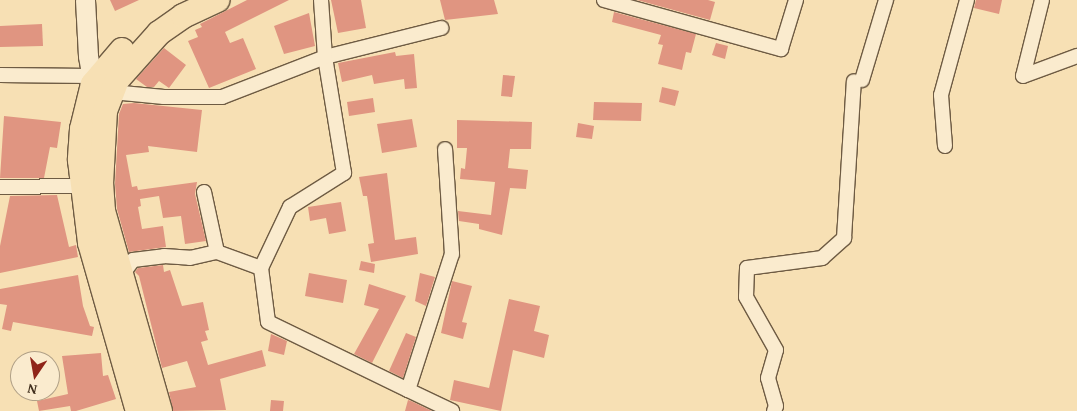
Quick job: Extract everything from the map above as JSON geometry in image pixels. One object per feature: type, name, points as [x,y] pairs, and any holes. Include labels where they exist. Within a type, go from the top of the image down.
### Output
[{"type":"highway","points":[[138,411],[90,243],[82,186],[82,129],[101,88],[138,33],[189,0]]},
{"type":"highway","points":[[101,88],[117,80],[160,33],[183,16],[217,0]]},
{"type":"highway","points":[[101,88],[101,184],[103,211],[160,411]]},
{"type":"main road","points":[[85,0],[101,88]]},
{"type":"street","points":[[321,0],[325,58],[344,173],[290,207],[261,268],[268,322],[452,411]]},
{"type":"street","points":[[604,0],[781,49],[796,0]]},
{"type":"street","points":[[774,411],[776,406],[768,378],[776,350],[746,297],[747,268],[822,258],[844,238],[858,80],[886,0]]},
{"type":"street","points":[[944,146],[941,95],[967,0]]},
{"type":"street","points":[[1042,0],[1023,76],[1077,56]]},
{"type":"street","points":[[0,75],[164,97],[222,97],[325,58],[441,28]]},
{"type":"street","points":[[408,390],[452,254],[445,149]]},
{"type":"street","points":[[0,187],[82,186]]},
{"type":"street","points":[[204,192],[217,252]]},
{"type":"street","points":[[121,276],[133,260],[164,256],[190,258],[217,252],[261,268]]},
{"type":"building","points":[[110,0],[139,0],[115,11]]},
{"type":"building","points":[[247,0],[289,0],[225,32],[230,43],[243,38],[256,69],[209,88],[188,41],[198,37],[195,30],[202,27],[200,24]]},
{"type":"building","points":[[331,0],[361,0],[366,28],[338,33]]},
{"type":"building","points":[[440,0],[494,0],[498,14],[445,20]]},
{"type":"building","points":[[637,0],[708,0],[715,2],[710,20]]},
{"type":"building","points":[[976,0],[1002,0],[999,14],[974,8]]},
{"type":"building","points":[[614,12],[696,34],[691,53],[686,52],[682,70],[658,64],[663,45],[658,44],[661,35],[612,22]]},
{"type":"building","points":[[309,13],[315,46],[284,54],[274,26]]},
{"type":"building","points":[[42,24],[43,46],[0,47],[0,26]]},
{"type":"building","points":[[716,43],[728,46],[725,59],[712,55]]},
{"type":"building","points":[[164,48],[186,65],[169,88],[159,81],[154,87],[147,87],[136,79]]},
{"type":"building","points":[[395,52],[396,56],[414,54],[417,88],[405,89],[404,79],[374,84],[372,75],[342,82],[338,63]]},
{"type":"building","points":[[503,75],[515,76],[512,97],[501,96]]},
{"type":"building","points":[[662,87],[679,91],[675,106],[659,102]]},
{"type":"building","points":[[373,98],[375,112],[349,116],[347,102]]},
{"type":"building","points":[[594,102],[642,103],[641,121],[593,120]]},
{"type":"building","points":[[134,103],[202,110],[197,152],[148,146],[149,152],[126,155],[132,187],[137,186],[138,190],[197,182],[195,194],[206,241],[185,244],[181,216],[163,218],[159,196],[140,199],[141,206],[138,207],[142,229],[163,226],[166,247],[129,252],[117,209],[115,184],[119,114],[123,104]]},
{"type":"building","points":[[4,116],[61,122],[57,148],[50,147],[44,178],[0,178]]},
{"type":"building","points":[[412,119],[417,147],[382,153],[377,124]]},
{"type":"building","points":[[457,120],[532,122],[531,149],[510,149],[508,168],[528,170],[526,189],[510,188],[502,235],[479,229],[479,224],[459,221],[458,211],[491,215],[495,182],[460,179],[461,168],[465,169],[467,148],[457,148]]},
{"type":"building","points":[[578,123],[594,126],[592,139],[576,137]]},
{"type":"building","points":[[387,173],[395,240],[416,237],[418,254],[371,262],[368,244],[374,243],[367,196],[363,196],[359,177]]},
{"type":"building","points":[[57,195],[69,247],[76,245],[78,257],[0,273],[0,246],[10,196]]},
{"type":"building","points":[[341,202],[346,231],[329,234],[326,218],[310,221],[308,207]]},
{"type":"building","points":[[361,261],[375,264],[374,273],[359,270]]},
{"type":"building","points":[[163,265],[164,272],[170,270],[182,306],[203,302],[209,330],[205,331],[208,340],[201,342],[208,365],[262,350],[266,366],[220,379],[226,410],[173,411],[169,392],[196,387],[187,361],[162,368],[139,276],[135,272],[138,268]]},
{"type":"building","points":[[309,273],[347,280],[343,303],[305,296]]},
{"type":"building","points":[[420,273],[435,277],[426,306],[415,301]]},
{"type":"building","points":[[78,275],[83,306],[90,326],[94,327],[92,336],[13,322],[11,331],[2,329],[7,305],[0,304],[0,289]]},
{"type":"building","points":[[452,281],[472,286],[462,322],[467,323],[463,339],[441,333]]},
{"type":"building","points":[[369,284],[406,296],[372,363],[354,354],[379,309],[364,305]]},
{"type":"building","points":[[509,299],[540,306],[534,331],[549,335],[544,358],[513,350],[501,411],[450,400],[454,380],[489,388]]},
{"type":"building","points":[[406,333],[416,337],[403,378],[389,371]]},
{"type":"building","points":[[271,334],[287,341],[284,355],[268,351]]},
{"type":"building","points":[[101,353],[103,376],[108,375],[116,399],[76,411],[71,411],[70,406],[39,411],[37,401],[60,401],[60,396],[68,394],[62,356]]},
{"type":"building","points":[[271,400],[284,401],[283,411],[270,411]]},
{"type":"building","points":[[408,400],[411,401],[432,411],[405,411]]}]
